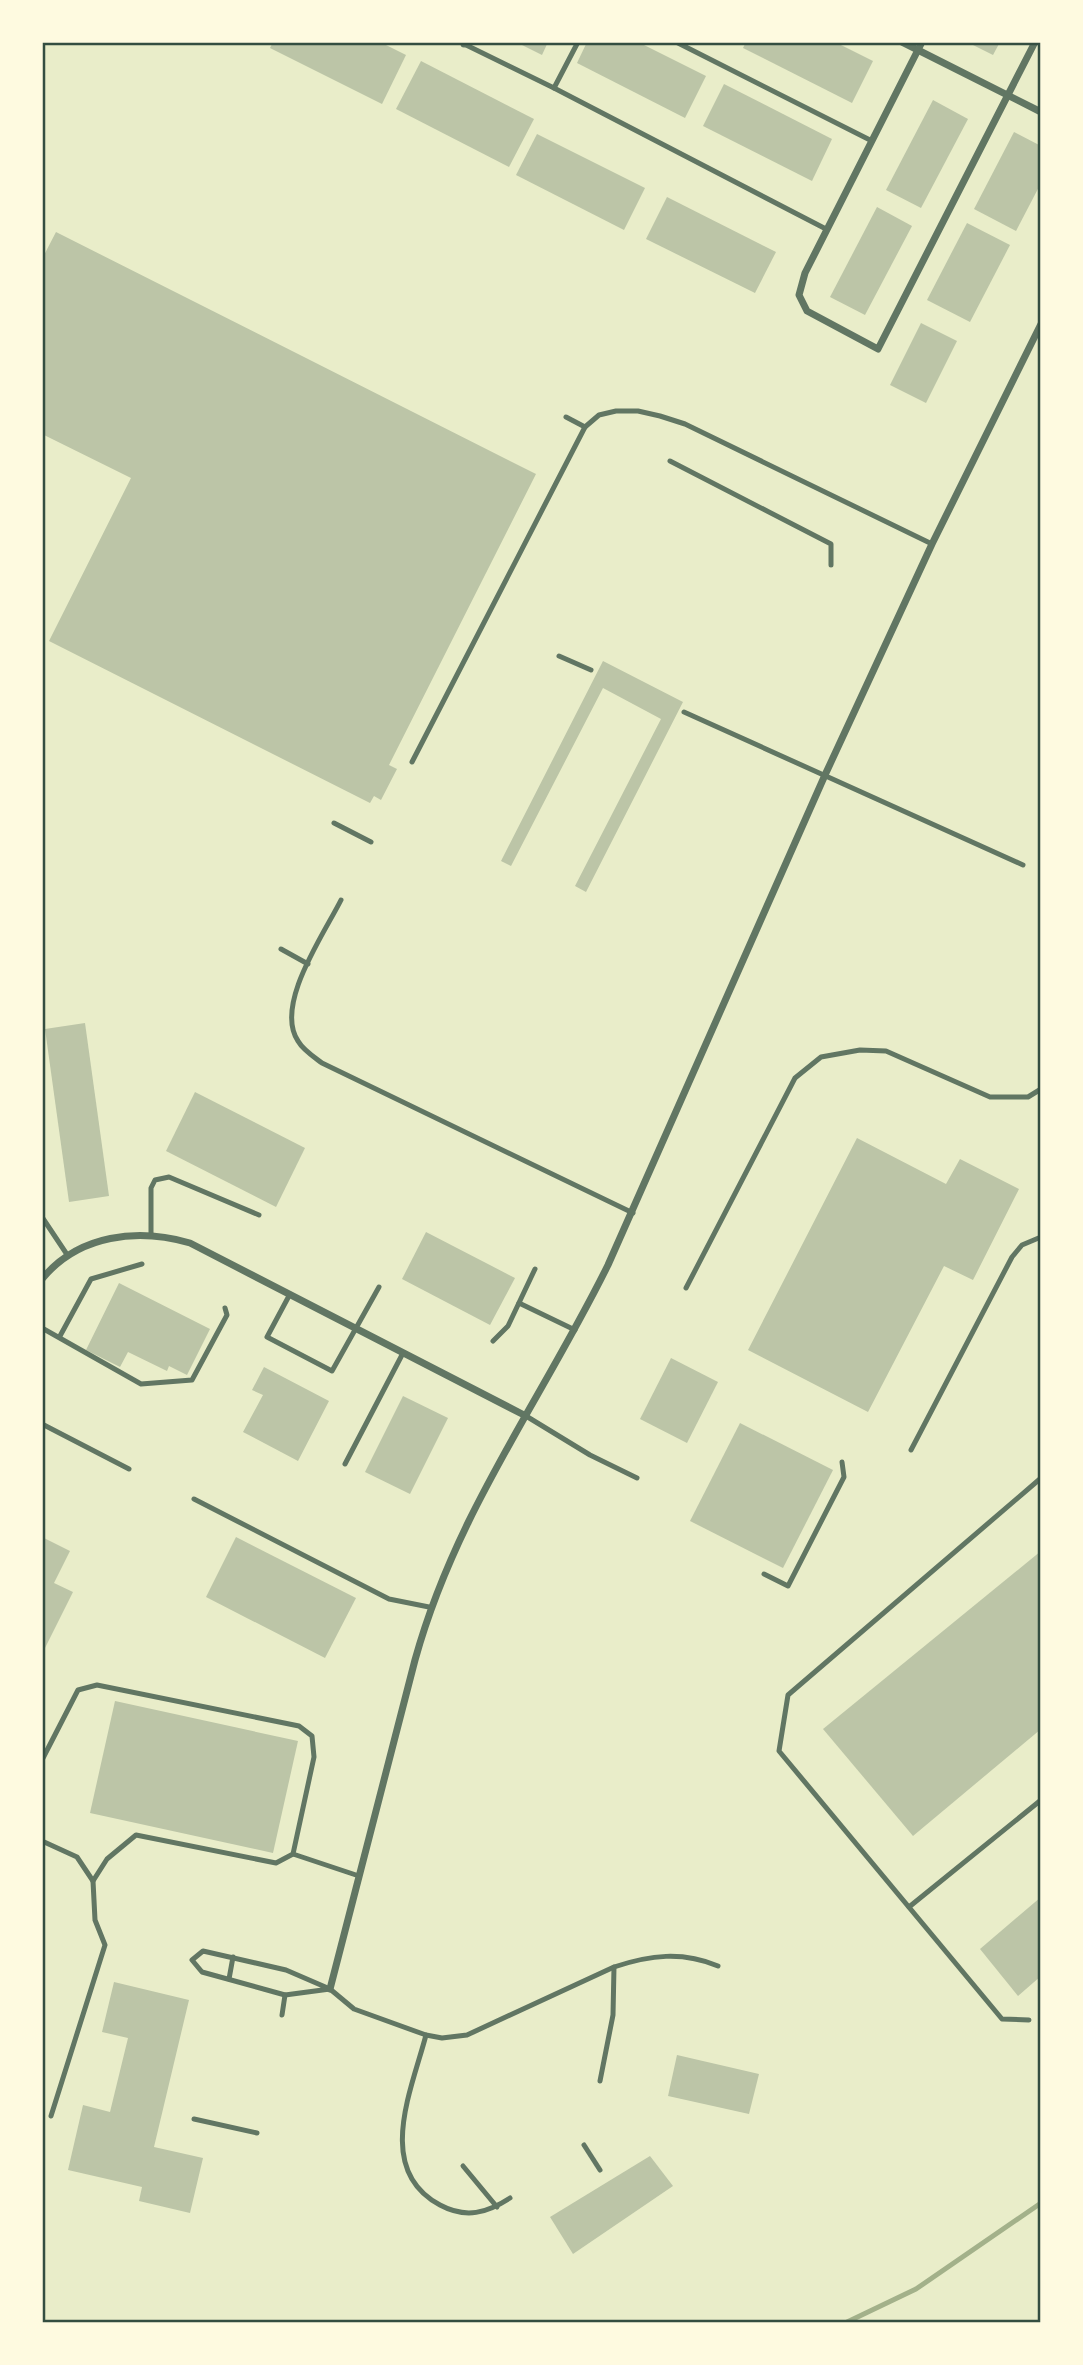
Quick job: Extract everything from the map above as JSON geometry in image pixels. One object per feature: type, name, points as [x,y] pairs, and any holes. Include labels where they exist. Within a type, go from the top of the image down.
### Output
[{"type":"street","points":[[902,42],[920,46],[1041,112]]},
{"type":"street","points":[[920,46],[826,229],[805,273],[799,295],[807,311],[878,349],[1035,42]]},
{"type":"street","points":[[330,1989],[429,1607],[465,1524],[575,1330],[633,1213],[825,775],[932,544],[1041,324]]},
{"type":"street","points":[[42,1279],[68,1256],[113,1236],[151,1234],[190,1243],[526,1416]]},
{"type":"lane","points":[[554,88],[578,42]]},
{"type":"lane","points":[[676,42],[872,141]]},
{"type":"lane","points":[[463,43],[826,229]]},
{"type":"lane","points":[[412,762],[585,427],[599,415],[616,411],[638,411],[685,424],[932,544]]},
{"type":"lane","points":[[566,417],[585,427]]},
{"type":"lane","points":[[670,461],[831,544],[831,565]]},
{"type":"lane","points":[[559,656],[591,670]]},
{"type":"lane","points":[[684,712],[1023,865]]},
{"type":"lane","points":[[334,823],[371,842]]},
{"type":"lane","points":[[341,900],[293,997],[290,1013],[297,1041],[307,1052],[322,1063],[633,1213]]},
{"type":"lane","points":[[281,949],[308,964]]},
{"type":"lane","points":[[686,1288],[795,1078],[821,1057],[860,1050],[886,1051],[990,1097],[1028,1097],[1041,1089]]},
{"type":"lane","points":[[151,1234],[151,1188],[155,1180],[169,1177],[259,1215]]},
{"type":"lane","points":[[42,1217],[68,1256]]},
{"type":"lane","points":[[911,1450],[1012,1256],[1022,1245],[1041,1237]]},
{"type":"lane","points":[[60,1336],[91,1279],[142,1264]]},
{"type":"lane","points":[[493,1341],[508,1326],[535,1269]]},
{"type":"lane","points":[[290,1294],[267,1337],[332,1371],[379,1287]]},
{"type":"lane","points":[[519,1303],[575,1330]]},
{"type":"lane","points":[[42,1328],[60,1336],[69,1346],[141,1384],[192,1380],[227,1315],[225,1308]]},
{"type":"lane","points":[[345,1464],[403,1353]]},
{"type":"lane","points":[[526,1416],[590,1455],[637,1478]]},
{"type":"lane","points":[[42,1424],[129,1469]]},
{"type":"lane","points":[[764,1574],[788,1586],[844,1477],[842,1462]]},
{"type":"lane","points":[[1030,2020],[1002,2019],[779,1751],[788,1695],[1041,1478]]},
{"type":"lane","points":[[194,1499],[389,1599],[429,1607]]},
{"type":"lane","points":[[42,1760],[78,1690],[97,1685],[299,1727],[312,1736],[314,1757],[293,1854]]},
{"type":"lane","points":[[909,1908],[1041,1800]]},
{"type":"lane","points":[[93,1881],[107,1859],[136,1835],[276,1863],[293,1854],[359,1876]]},
{"type":"lane","points":[[42,1841],[77,1857],[93,1881],[95,1920],[106,1945],[51,2116]]},
{"type":"lane","points":[[330,1989],[285,1995],[202,1972],[192,1960],[203,1951],[286,1970],[330,1989],[354,2010],[442,2038],[467,2035],[614,1967],[667,1955],[701,1959],[718,1966]]},
{"type":"lane","points":[[229,1979],[233,1957]]},
{"type":"lane","points":[[600,2081],[613,2015],[614,1967]]},
{"type":"lane","points":[[282,2015],[285,1995]]},
{"type":"lane","points":[[426,2035],[402,2127],[404,2162],[426,2196],[449,2210],[475,2214],[497,2207],[510,2198]]},
{"type":"lane","points":[[194,2119],[257,2133]]},
{"type":"lane","points":[[584,2145],[600,2170]]},
{"type":"lane","points":[[463,2166],[497,2207]]},
{"type":"building","points":[[273,42],[380,42],[406,55],[382,104],[270,48]]},
{"type":"building","points":[[516,42],[548,42],[542,55]]},
{"type":"building","points":[[587,42],[638,42],[706,76],[685,118],[577,63]]},
{"type":"building","points":[[746,42],[835,42],[873,61],[852,103],[743,48]]},
{"type":"building","points":[[967,42],[1000,42],[993,55]]},
{"type":"building","points":[[421,61],[534,119],[509,167],[396,109]]},
{"type":"building","points":[[724,84],[832,139],[812,181],[703,126]]},
{"type":"building","points":[[933,100],[968,119],[921,208],[886,190]]},
{"type":"building","points":[[1014,132],[1041,146],[1041,183],[1016,231],[974,209]]},
{"type":"building","points":[[537,134],[645,188],[624,230],[516,175]]},
{"type":"building","points":[[667,197],[776,252],[755,293],[646,239]]},
{"type":"building","points":[[877,207],[912,226],[865,315],[830,297]]},
{"type":"building","points":[[967,223],[1010,245],[970,322],[927,300]]},
{"type":"building","points":[[56,232],[536,474],[389,765],[397,769],[381,800],[374,796],[370,803],[49,641],[131,478],[42,434],[42,259]]},
{"type":"building","points":[[921,323],[957,341],[926,403],[890,385]]},
{"type":"building","points":[[603,661],[683,702],[586,892],[575,886],[661,719],[603,688],[511,866],[501,861]]},
{"type":"building","points":[[85,1023],[109,1196],[69,1202],[45,1029]]},
{"type":"building","points":[[195,1092],[305,1148],[276,1207],[166,1151]]},
{"type":"building","points":[[857,1138],[946,1184],[960,1159],[1019,1189],[973,1280],[944,1266],[868,1412],[748,1350]]},
{"type":"building","points":[[426,1232],[515,1278],[490,1325],[402,1279]]},
{"type":"building","points":[[119,1283],[210,1329],[187,1375],[169,1366],[167,1371],[128,1352],[120,1367],[86,1350]]},
{"type":"building","points":[[671,1358],[718,1382],[687,1443],[640,1419]]},
{"type":"building","points":[[264,1367],[329,1401],[298,1461],[243,1432],[263,1395],[252,1390]]},
{"type":"building","points":[[403,1396],[448,1418],[410,1494],[365,1472]]},
{"type":"building","points":[[740,1423],[833,1470],[783,1568],[690,1521]]},
{"type":"building","points":[[42,1537],[70,1551],[54,1583],[73,1592],[42,1654]]},
{"type":"building","points":[[236,1537],[356,1598],[325,1658],[206,1597]]},
{"type":"building","points":[[1041,1551],[1041,1729],[913,1836],[823,1729]]},
{"type":"building","points":[[115,1701],[298,1741],[273,1853],[90,1813]]},
{"type":"building","points":[[1041,1897],[1041,1976],[1018,1996],[980,1949]]},
{"type":"building","points":[[114,1982],[189,2000],[154,2147],[203,2158],[190,2213],[139,2201],[142,2187],[68,2170],[83,2105],[110,2112],[128,2038],[102,2032]]},
{"type":"building","points":[[677,2055],[759,2074],[749,2114],[668,2096]]},
{"type":"building","points":[[650,2156],[673,2186],[573,2254],[550,2217]]},
{"type":"waterway","points":[[845,2323],[916,2289],[1041,2203]]}]
